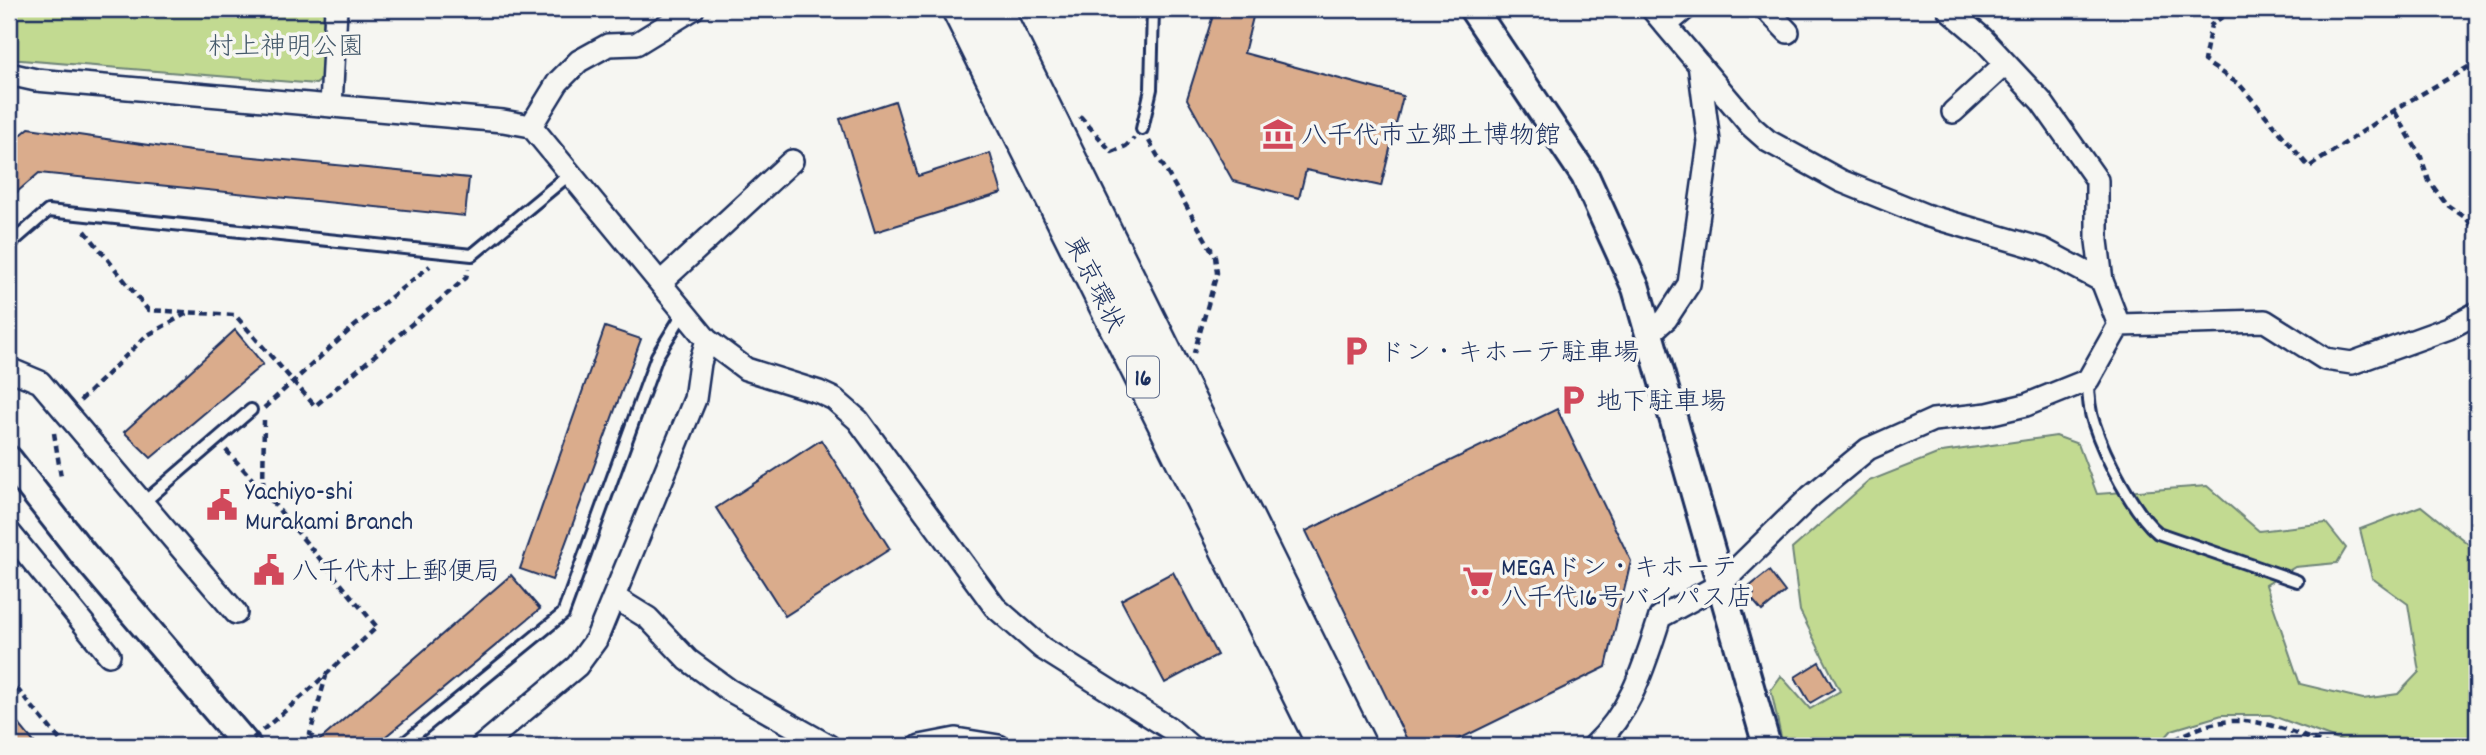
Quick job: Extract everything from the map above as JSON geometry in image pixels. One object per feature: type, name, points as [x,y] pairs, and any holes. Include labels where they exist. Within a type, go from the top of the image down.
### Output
[{"type":"highway","name":"東京環状","points":[[960,9],[1326,746]]},
{"type":"highway","name":"東京環状","points":[[993,9],[1358,746]]},
{"type":"street","points":[[331,106],[336,9]]},
{"type":"street","points":[[531,126],[558,82],[579,61],[608,45],[636,44],[693,9]]},
{"type":"street","points":[[1473,9],[1585,176],[1636,288],[1767,746]]},
{"type":"street","points":[[1652,9],[1751,126],[1768,141],[1841,181],[1925,215],[2042,249],[2102,281]]},
{"type":"street","points":[[1667,24],[1685,9]]},
{"type":"street","points":[[1766,9],[1788,32]]},
{"type":"street","points":[[1948,9],[2040,101],[2097,180],[2097,241],[2102,281],[2119,325]]},
{"type":"street","points":[[1649,334],[1666,318],[1689,284],[1709,142],[1699,64]]},
{"type":"street","points":[[1953,112],[2005,64]]},
{"type":"street","points":[[9,74],[36,80],[531,126],[707,340],[746,369],[819,392],[846,408],[858,420],[995,607],[1042,648],[1169,728],[1190,746]]},
{"type":"street","points":[[660,284],[792,161]]},
{"type":"street","points":[[2119,325],[2265,321],[2325,359],[2352,363],[2449,328],[2477,313]]},
{"type":"street","points":[[1594,746],[1615,726],[1632,698],[1660,617],[1721,584],[1811,496],[1868,449],[1933,419],[1988,414],[2026,405],[2088,380],[2119,325]]},
{"type":"street","points":[[482,746],[578,666],[596,640],[695,399],[700,363],[707,340]]},
{"type":"street","points":[[9,369],[40,382],[236,613]]},
{"type":"street","points":[[9,460],[83,554],[245,746]]},
{"type":"street","points":[[9,532],[109,655]]},
{"type":"street","points":[[614,597],[648,618],[688,660],[729,690],[803,741],[829,746]]},
{"type":"street","points":[[920,746],[956,739],[999,746]]},
{"type":"lane","points":[[1142,129],[1151,89],[1153,9]]},
{"type":"lane","points":[[9,245],[48,211],[472,255],[570,174]]},
{"type":"lane","points":[[401,746],[563,614],[657,356],[684,312]]},
{"type":"lane","points":[[2088,380],[2093,423],[2117,473],[2149,526],[2158,533],[2297,581]]},
{"type":"lane","points":[[143,503],[251,411]]},
{"type":"path","points":[[2234,9],[2211,25],[2204,61],[2240,85],[2309,167],[2477,62]]},
{"type":"path","points":[[1044,111],[1065,103],[1072,106],[1112,152],[1126,146],[1142,129],[1215,256],[1217,273],[1193,356],[1175,379]]},
{"type":"path","points":[[2395,112],[2421,157],[2429,181],[2446,204],[2477,232]]},
{"type":"path","points":[[70,213],[148,310],[235,314],[315,406],[466,278],[472,255]]},
{"type":"path","points":[[263,491],[264,407],[351,330],[447,252]]},
{"type":"path","points":[[67,414],[146,336],[190,312]]},
{"type":"path","points":[[217,440],[377,626],[306,694],[245,746]]},
{"type":"path","points":[[321,746],[310,734],[327,673]]},
{"type":"path","points":[[9,678],[65,746]]},
{"type":"path","points":[[2165,746],[2179,737],[2218,722],[2244,720],[2273,724],[2329,746]]},
{"type":"green space","name":"村上神明公園","points":[[9,9],[324,9],[321,80],[316,84],[9,59]]},
{"type":"green space","points":[[2056,436],[2078,444],[2097,494],[2207,486],[2259,531],[2326,523],[2346,548],[2337,563],[2295,567],[2266,585],[2300,684],[2363,699],[2398,694],[2419,672],[2408,604],[2372,578],[2360,529],[2421,506],[2472,547],[2477,546],[2477,739],[2423,746],[2355,746],[2270,715],[2222,715],[2172,730],[2158,746],[1783,746],[1771,690],[1781,676],[1810,709],[1840,691],[1800,611],[1792,549],[1869,481],[1942,452]]},
{"type":"building","points":[[1215,9],[1255,9],[1244,53],[1403,96],[1381,186],[1306,170],[1299,198],[1233,181],[1187,99]]},
{"type":"building","points":[[895,101],[918,176],[990,153],[1002,193],[875,232],[840,119]]},
{"type":"building","points":[[29,128],[191,151],[469,178],[465,216],[39,173],[9,199],[9,145]]},
{"type":"building","points":[[605,327],[641,339],[552,580],[520,569]]},
{"type":"building","points":[[235,330],[263,364],[151,458],[124,432]]},
{"type":"building","points":[[1557,409],[1631,561],[1606,667],[1445,746],[1410,746],[1306,531]]},
{"type":"building","points":[[821,440],[890,549],[785,616],[716,508]]},
{"type":"building","points":[[1769,571],[1785,592],[1762,611],[1750,597],[1754,594],[1749,587]]},
{"type":"building","points":[[1173,572],[1217,655],[1165,683],[1121,600]]},
{"type":"building","points":[[511,575],[540,609],[374,746],[313,746]]},
{"type":"building","points":[[1819,662],[1834,689],[1810,703],[1795,677]]},
{"type":"building","points":[[9,712],[37,746],[9,746]]},
{"type":"place","name":"八千代市立郷土博物館","points":[[1278,134]]},
{"type":"place","name":"ドン・キホーテ駐車場","points":[[1356,351]]},
{"type":"place","name":"地下駐車場","points":[[1573,400]]},
{"type":"place","name":"Yachiyo-shi Murakami Branch","points":[[222,505]]},
{"type":"place","name":"八千代村上郵便局","points":[[269,570]]},
{"type":"place","name":"MEGAドン・キホーテ 八千代16号バイパス店","points":[[1478,581]]}]
